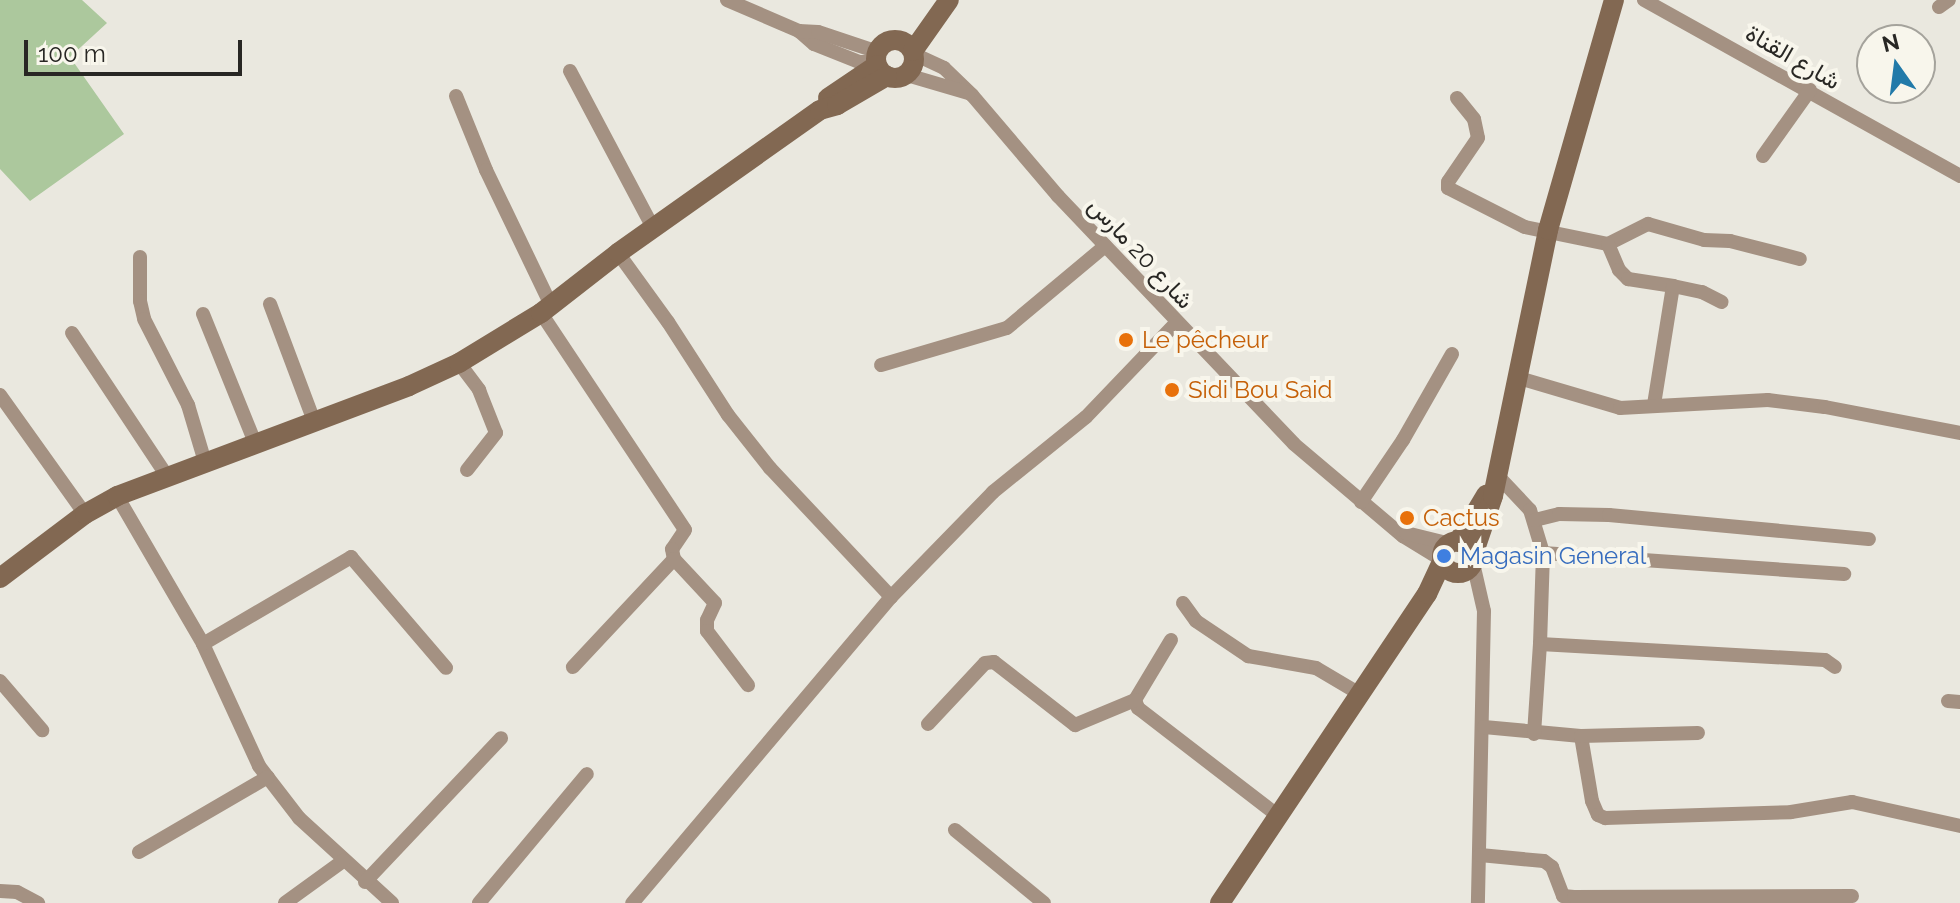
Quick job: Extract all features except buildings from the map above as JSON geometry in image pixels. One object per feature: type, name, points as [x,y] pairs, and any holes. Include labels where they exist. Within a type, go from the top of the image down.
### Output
[{"type":"main road","points":[[0,578],[85,514],[117,496],[459,363],[546,309],[618,253],[820,110],[829,96],[885,66],[913,65],[909,49],[940,0]]},
{"type":"main road","points":[[909,49],[949,0]]},
{"type":"main road","points":[[1220,903],[1427,594],[1456,557],[1496,478],[1548,230],[1614,0]]},
{"type":"main road","points":[[885,66],[885,43],[909,49]]},
{"type":"street","points":[[727,0],[799,31],[818,32],[885,66],[972,95]]},
{"type":"street","name":"شارع القناة","points":[[1644,0],[1960,176]]},
{"type":"street","name":"شارع 20 مارس","points":[[909,49],[944,68],[972,95],[1105,246],[1253,404],[1394,529],[1456,557]]},
{"type":"street","points":[[570,71],[653,228]]},
{"type":"street","points":[[1763,156],[1810,90]]},
{"type":"street","points":[[456,96],[546,309],[683,524],[683,535],[672,549],[674,559],[715,603],[707,620],[707,631],[748,685]]},
{"type":"street","points":[[1457,98],[1474,119],[1478,138],[1448,182],[1448,188],[1525,227],[1608,244],[1648,224],[1704,240],[1730,241],[1800,259]]},
{"type":"street","points":[[1608,244],[1619,270],[1628,279],[1702,292],[1722,302]]},
{"type":"street","points":[[881,365],[1007,328],[1105,246]]},
{"type":"street","points":[[618,253],[668,322],[728,415],[770,468],[891,597]]},
{"type":"street","points":[[140,257],[140,301],[144,319],[188,405],[205,462]]},
{"type":"street","points":[[1654,405],[1673,286]]},
{"type":"street","points":[[270,304],[314,421]]},
{"type":"street","points":[[203,314],[255,443]]},
{"type":"street","points":[[632,903],[891,597],[993,492],[1094,410],[1176,323]]},
{"type":"street","points":[[72,333],[167,476]]},
{"type":"street","points":[[1361,502],[1403,440],[1452,354]]},
{"type":"street","points":[[459,363],[479,390],[496,433],[467,470]]},
{"type":"street","points":[[1519,378],[1620,408],[1768,400],[1825,407],[1960,433]]},
{"type":"street","points":[[0,395],[85,514]]},
{"type":"street","points":[[1496,478],[1521,499],[1535,520],[1543,553],[1534,734]]},
{"type":"street","points":[[117,496],[203,644],[241,730],[268,777],[299,818],[365,882],[392,903]]},
{"type":"street","points":[[1535,520],[1559,514],[1609,515],[1869,539]]},
{"type":"street","points":[[1543,553],[1717,562],[1844,574]]},
{"type":"street","points":[[203,644],[351,557],[446,668]]},
{"type":"street","points":[[1456,557],[1484,611],[1478,903]]},
{"type":"street","points":[[573,667],[674,559]]},
{"type":"street","points":[[1183,603],[1196,621],[1248,656],[1316,668],[1360,694]]},
{"type":"street","points":[[928,724],[985,663],[994,662],[1075,725],[1135,700],[1171,640]]},
{"type":"street","points":[[1540,644],[1825,660],[1835,667]]},
{"type":"street","points":[[0,681],[42,730]]},
{"type":"street","points":[[1135,700],[1138,708],[1278,816]]},
{"type":"street","points":[[1484,727],[1581,736],[1698,733]]},
{"type":"street","points":[[1581,736],[1592,801],[1598,815],[1605,818],[1791,812],[1852,802],[1960,826]]},
{"type":"street","points":[[365,882],[501,738]]},
{"type":"street","points":[[479,903],[587,774]]},
{"type":"street","points":[[139,852],[268,777]]},
{"type":"street","points":[[955,830],[1044,903]]},
{"type":"street","points":[[1480,855],[1544,861],[1552,867],[1563,896],[1852,896]]},
{"type":"street","points":[[285,903],[343,861]]},
{"type":"street","points":[[0,891],[17,892],[38,903]]},
{"type":"green space","points":[[0,0],[82,0],[107,23],[70,57],[124,134],[30,201],[0,169]]},
{"type":"place","name":"Le pêcheur","points":[[1126,340]]},
{"type":"place","name":"Sidi Bou Said","points":[[1172,390]]},
{"type":"place","name":"Cactus","points":[[1407,518]]},
{"type":"place","name":"Magasin General","points":[[1444,556]]}]
